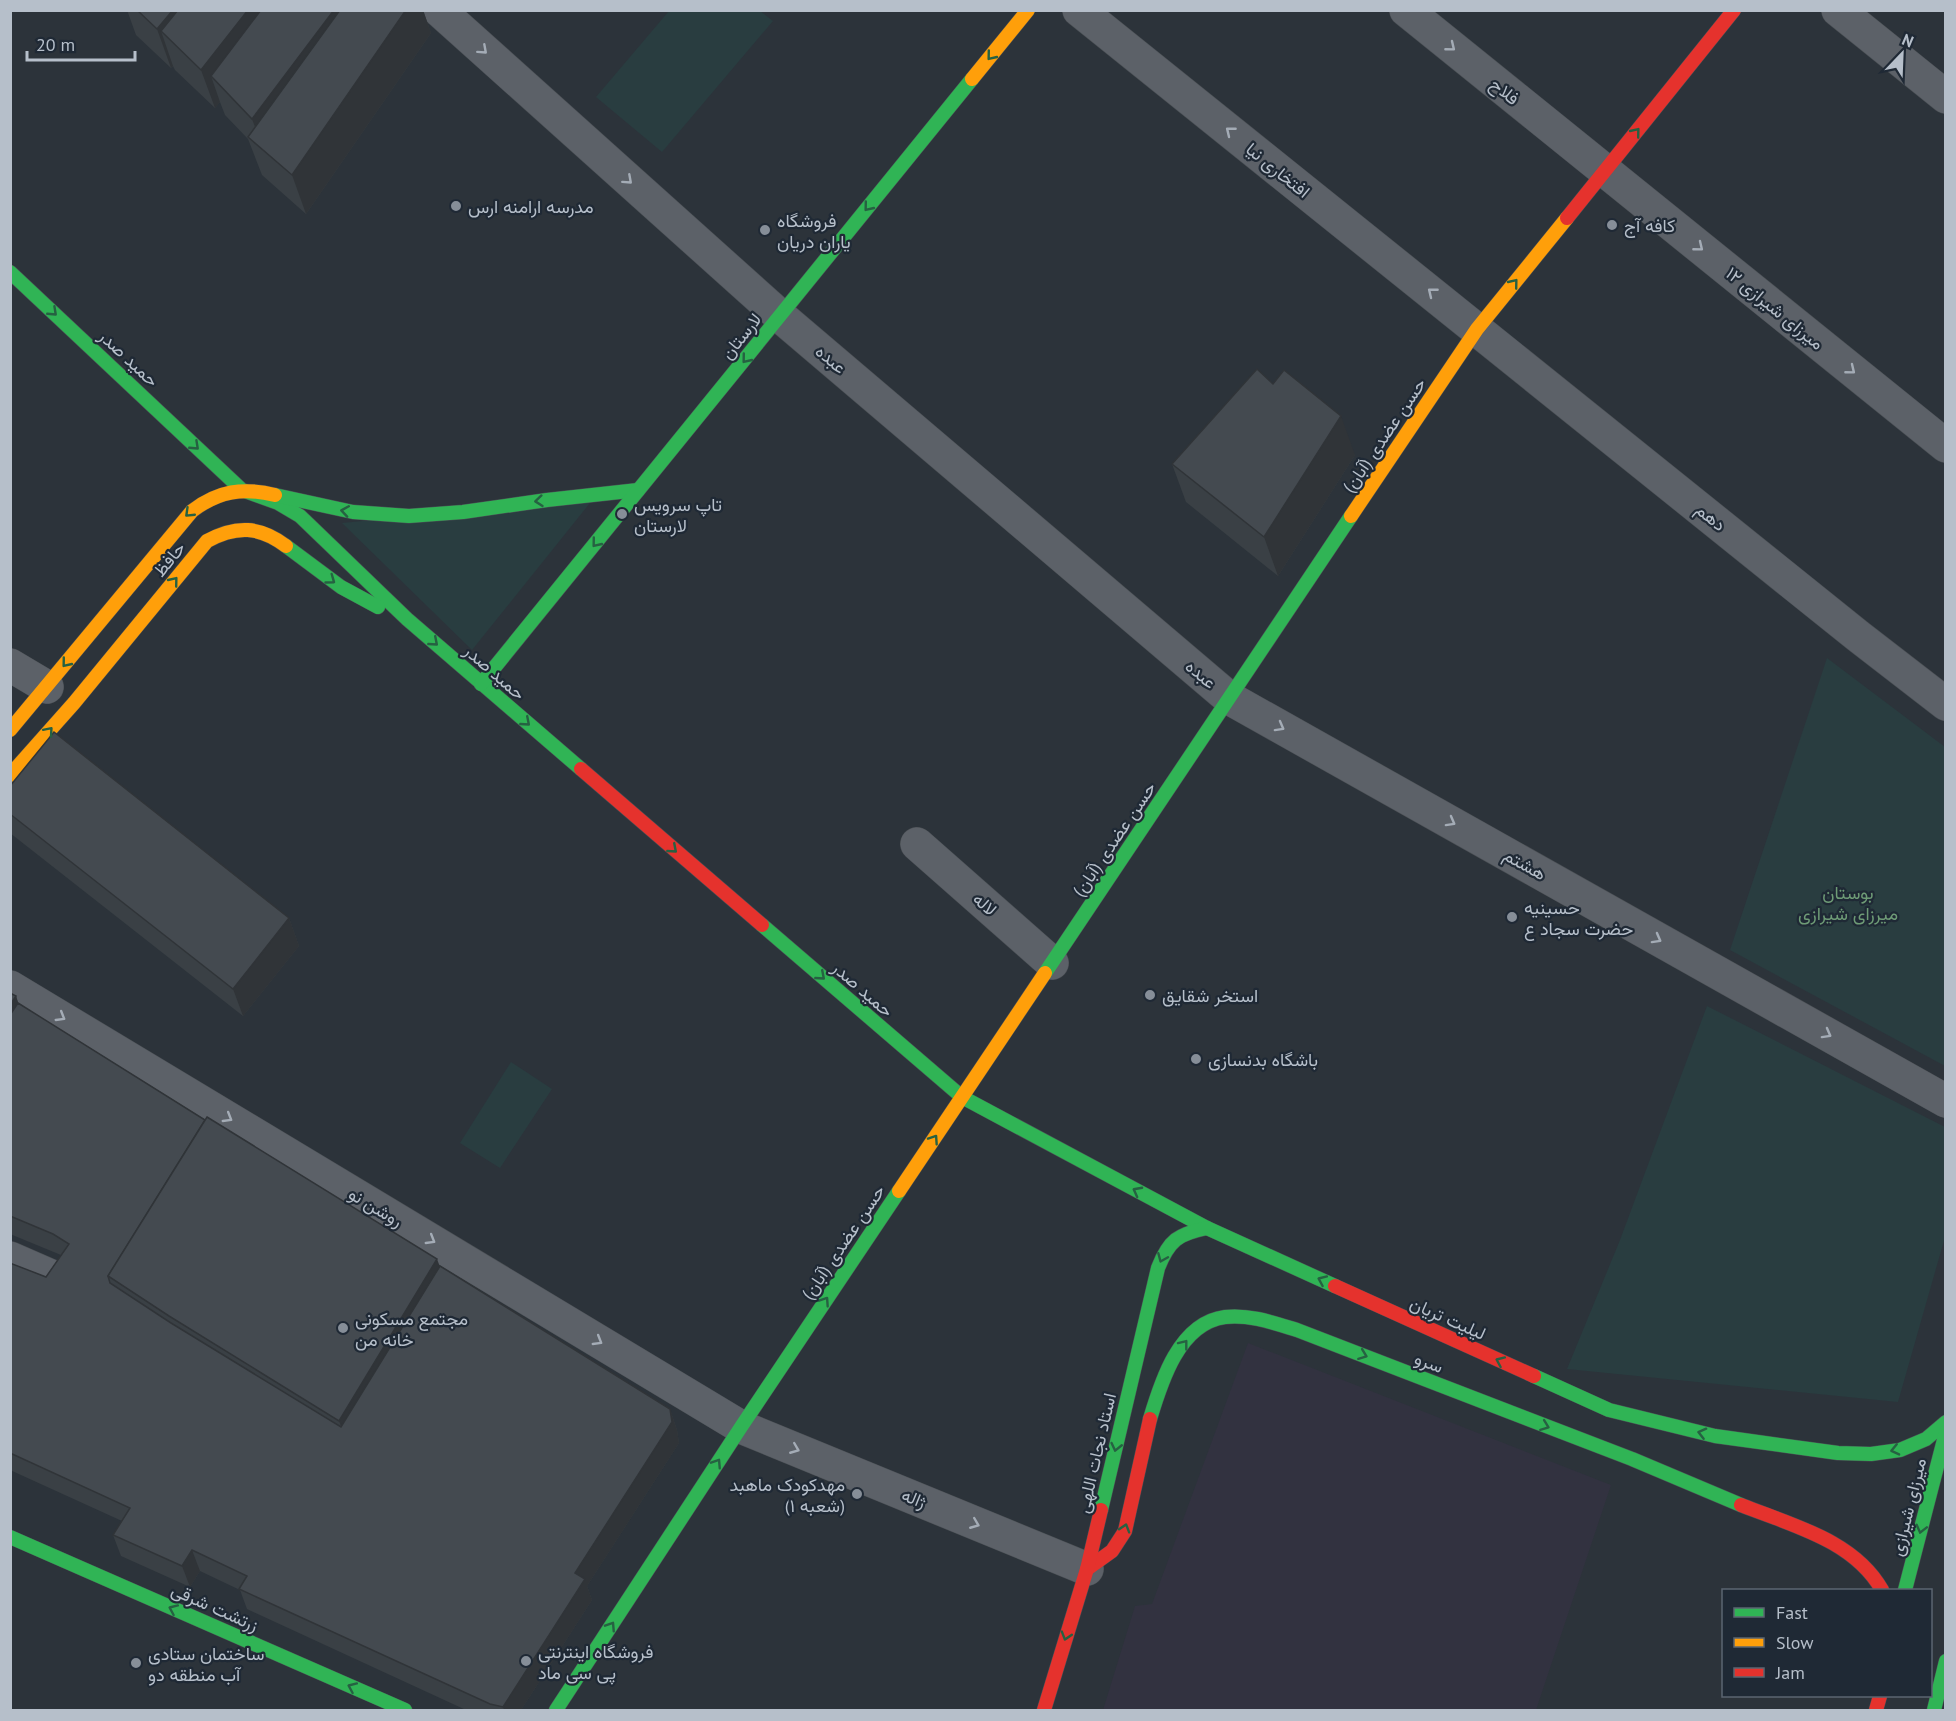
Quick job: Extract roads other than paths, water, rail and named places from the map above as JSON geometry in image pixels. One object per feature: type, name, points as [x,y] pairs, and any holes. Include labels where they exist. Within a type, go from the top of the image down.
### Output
[{"type":"street","name":"عبده","points":[[440,10],[780,316],[1229,699]]},
{"type":"street","name":"افتخاری نیا","points":[[1079,10],[1477,329]]},
{"type":"street","name":"فلاح","points":[[1406,10],[1605,171]]},
{"type":"street","name":"حسن عضدی (آبان)","points":[[556,1710],[741,1427],[1477,329],[1734,10]]},
{"type":"street","points":[[1838,10],[1946,97]]},
{"type":"street","name":"لارستان","points":[[481,684],[1022,13]]},
{"type":"street","name":"میرزای شیرازی ۱۲","points":[[1605,171],[1946,446]]},
{"type":"street","name":"حمید صدر","points":[[10,272],[242,490],[291,509],[407,619],[481,684],[962,1097]]},
{"type":"street","name":"دهم","points":[[1477,329],[1839,621],[1946,704]]},
{"type":"street","points":[[242,490],[266,493],[339,510],[400,515],[451,514],[518,503],[638,490]]},
{"type":"street","name":"حافظ","points":[[10,775],[61,695],[186,516],[197,505],[226,493],[242,490]]},
{"type":"street","name":"حافظ","points":[[10,729],[61,695],[207,541],[232,529],[261,531],[275,538],[350,594],[407,619]]},
{"type":"street","points":[[10,665],[61,695]]},
{"type":"street","name":"هشتم","points":[[1229,699],[1946,1101]]},
{"type":"street","name":"لاله","points":[[917,844],[1052,963]]},
{"type":"street","name":"روشن نو","points":[[10,987],[741,1427]]},
{"type":"street","name":"لیلیت تریان","points":[[962,1097],[1207,1228],[1609,1410],[1715,1436],[1839,1453],[1871,1454],[1900,1449],[1926,1439],[1946,1422]]},
{"type":"street","name":"استاد نجات اللهی","points":[[1044,1710],[1087,1569],[1158,1268],[1174,1238],[1185,1232],[1207,1228]]},
{"type":"street","points":[[10,1258],[65,1282]]},
{"type":"street","name":"سرو","points":[[1087,1569],[1109,1556],[1124,1534],[1160,1390],[1176,1353],[1187,1338],[1201,1327],[1216,1319],[1238,1318],[1267,1321],[1297,1330],[1632,1459],[1833,1543],[1857,1559],[1876,1578],[1882,1589]]},
{"type":"street","name":"ژاله","points":[[741,1427],[1087,1569]]},
{"type":"street","name":"میرزای شیرازی","points":[[1905,1589],[1946,1432]]},
{"type":"street","name":"زرتشت شرقی","points":[[10,1537],[405,1710]]},
{"type":"street","points":[[1934,1710],[1946,1662]]},
{"type":"place","name":"مدرسه ارامنه ارس","points":[[456,206]]},
{"type":"place","name":"کافه آج","points":[[1612,225]]},
{"type":"place","name":"فروشگاه یاران دریان","points":[[765,230]]},
{"type":"place","name":"تاپ سرویس لارستان","points":[[622,514]]},
{"type":"place","name":"حسینیه حضرت سجاد ع","points":[[1512,917]]},
{"type":"place","name":"استخر شقایق","points":[[1150,995]]},
{"type":"place","name":"باشگاه بدنسازی","points":[[1196,1059]]},
{"type":"place","name":"مجتمع مسکونی خانه من","points":[[343,1328]]},
{"type":"place","name":"مهدکودک ماهبد (شعبه ۱)","points":[[857,1494]]},
{"type":"place","name":"فروشگاه اینترنتی پی سی ماد","points":[[526,1661]]},
{"type":"place","name":"ساختمان ستادی آب منطقه دو","points":[[136,1663]]},
{"type":"park label","name":"بوستان میرزای شیرازی","points":[[1848,902]]}]
